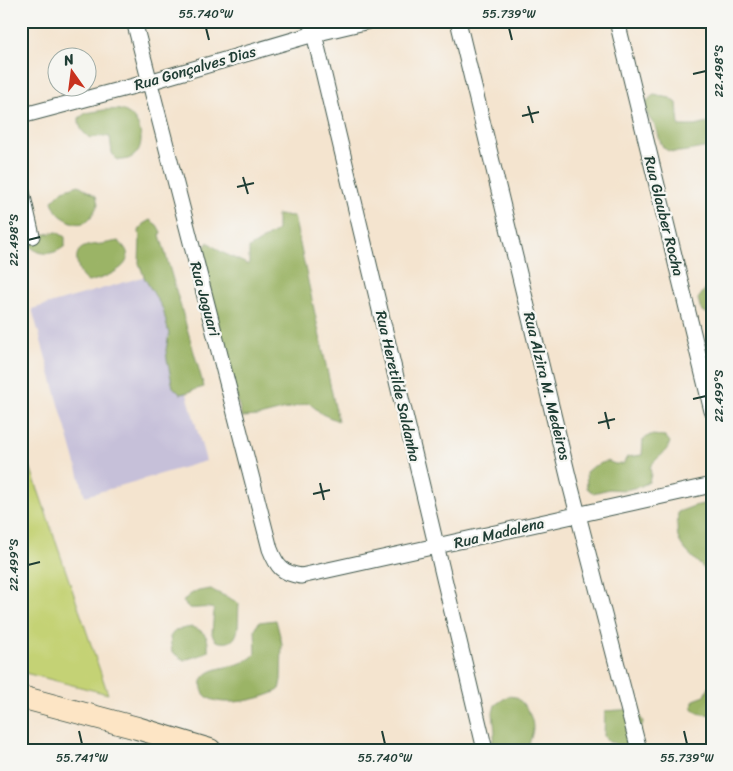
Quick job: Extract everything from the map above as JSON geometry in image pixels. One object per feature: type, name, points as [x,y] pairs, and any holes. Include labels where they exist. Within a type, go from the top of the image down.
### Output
[{"type":"main road","points":[[21,697],[137,728],[180,746],[210,750]]},
{"type":"street","name":"Rua Jaguari","points":[[134,21],[270,548],[275,562],[286,573]]},
{"type":"street","name":"Rua Gonçalves Dias","points":[[21,116],[149,82],[312,28],[369,21]]},
{"type":"street","name":"Rua Alzira M. Medeiros","points":[[458,21],[578,515],[639,750]]},
{"type":"street","name":"Rua Glauber Rocha","points":[[616,21],[712,411]]},
{"type":"street","name":"Rua Heretilde Saldanha","points":[[312,28],[485,750]]},
{"type":"street","points":[[21,188],[32,236]]},
{"type":"street","name":"Rua Madalena","points":[[286,573],[301,576],[712,485]]},
{"type":"shaded area","points":[[153,274],[206,461],[85,496],[32,309]]},
{"type":"green space","points":[[654,95],[670,98],[677,103],[679,126],[695,126],[712,122],[712,147],[673,152],[663,147],[656,128],[646,110],[647,101]]},
{"type":"green space","points":[[118,110],[128,113],[135,120],[139,128],[140,147],[136,154],[128,159],[117,160],[112,153],[110,137],[90,138],[82,130],[79,118],[86,113]]},
{"type":"green space","points":[[79,185],[96,196],[98,204],[86,222],[77,224],[61,216],[52,201],[63,190]]},
{"type":"green space","points":[[277,215],[294,216],[338,421],[322,414],[309,403],[259,416],[242,417],[199,255],[208,242],[221,252],[249,265],[249,248],[277,231]]},
{"type":"green space","points":[[150,220],[157,225],[161,232],[160,235],[204,387],[180,394],[173,387],[167,359],[166,350],[169,334],[163,309],[145,279],[139,263],[139,231],[143,224]]},
{"type":"green space","points":[[57,232],[65,237],[65,246],[61,249],[52,253],[43,253],[31,247],[33,238]]},
{"type":"green space","points":[[118,241],[128,256],[126,263],[113,273],[88,282],[81,275],[78,266],[77,254],[79,251],[87,246]]},
{"type":"green space","points":[[712,280],[712,314],[708,314],[701,310],[698,299]]},
{"type":"green space","points":[[650,435],[665,436],[670,442],[666,450],[650,467],[649,482],[625,490],[609,489],[593,493],[587,488],[586,472],[592,467],[607,461],[623,464],[627,457],[642,455],[643,440]]},
{"type":"green space","points":[[21,440],[108,694],[21,672]]},
{"type":"green space","points":[[712,502],[712,575],[680,543],[677,528],[678,512]]},
{"type":"green space","points":[[211,589],[239,604],[237,632],[231,641],[216,641],[212,634],[214,609],[189,608],[183,602],[192,594]]},
{"type":"green space","points":[[276,620],[282,644],[279,690],[262,697],[239,702],[217,701],[208,698],[202,688],[204,677],[214,670],[236,665],[250,658],[256,653],[255,629],[259,622]]},
{"type":"green space","points":[[192,627],[200,630],[207,638],[208,651],[184,660],[172,652],[170,637],[175,630]]},
{"type":"green space","points":[[712,685],[712,714],[697,712],[693,708],[694,700],[705,696],[708,688]]},
{"type":"green space","points":[[508,696],[516,697],[520,700],[527,709],[533,723],[528,750],[490,750],[495,732],[493,713],[495,705]]},
{"type":"green space","points":[[637,710],[643,722],[634,750],[617,750],[615,743],[609,742],[604,736],[605,711]]}]
